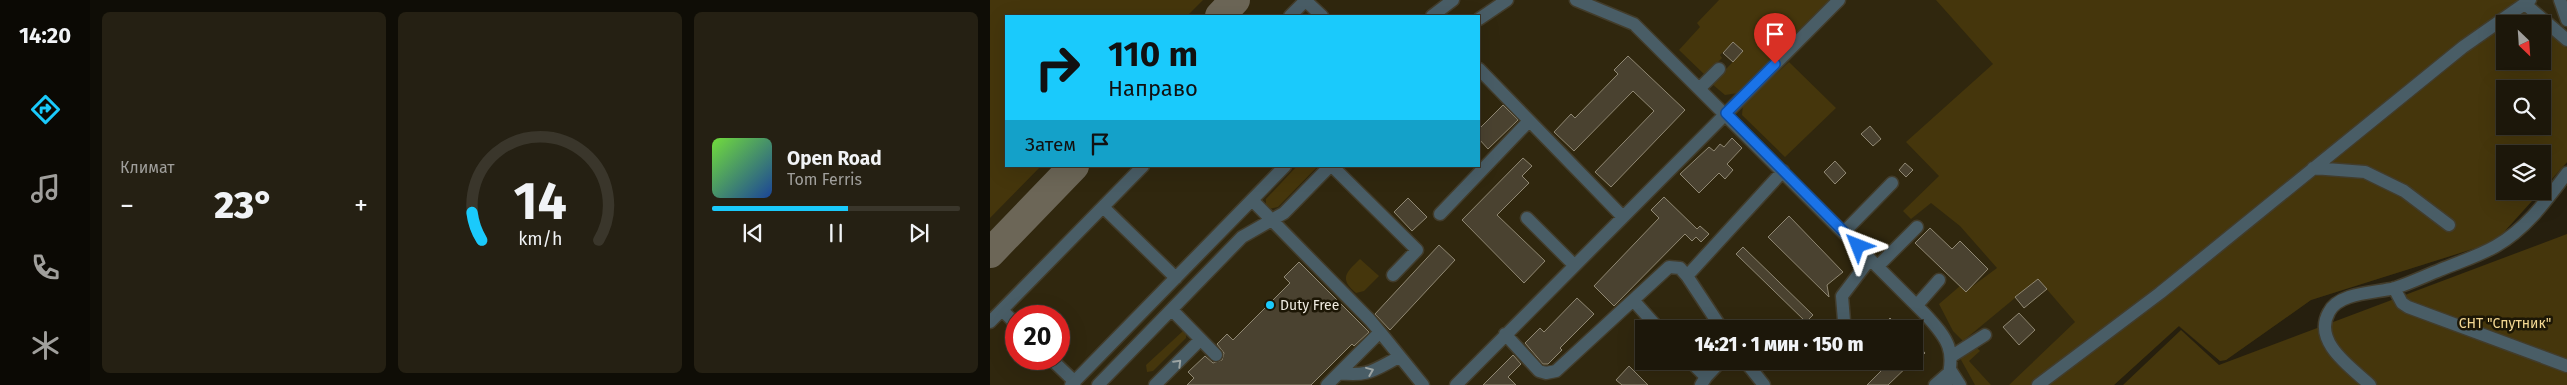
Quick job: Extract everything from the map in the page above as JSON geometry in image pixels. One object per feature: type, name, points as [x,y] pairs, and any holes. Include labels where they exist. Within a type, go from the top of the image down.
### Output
[{"type":"lane","points":[[1291,15],[1306,0],[1321,15]]},
{"type":"lane","points":[[1433,15],[1453,0]]},
{"type":"lane","points":[[1480,18],[1507,0]]},
{"type":"lane","points":[[1576,0],[1631,22],[1726,113],[1916,305],[1939,329],[1948,344],[1952,356],[1951,371],[1946,385]]},
{"type":"lane","points":[[1456,385],[1504,334],[1839,0]]},
{"type":"lane","points":[[2560,0],[2567,20]]},
{"type":"lane","points":[[2038,385],[2160,293],[2463,47],[2527,2],[2567,40]]},
{"type":"lane","points":[[1700,88],[1719,69]]},
{"type":"lane","points":[[1480,71],[1622,216]]},
{"type":"lane","points":[[1440,214],[1529,121]]},
{"type":"lane","points":[[990,322],[1142,167]]},
{"type":"lane","points":[[1061,370],[1073,383],[1284,167]]},
{"type":"lane","points":[[1098,385],[1242,237],[1284,213],[1330,167]]},
{"type":"lane","points":[[1332,167],[1417,250],[1393,275]]},
{"type":"lane","points":[[2312,168],[2364,172],[2404,191],[2448,225]]},
{"type":"lane","points":[[1687,276],[1783,171]]},
{"type":"lane","points":[[2370,385],[2331,348],[2326,337],[2326,320],[2329,312],[2336,304],[2363,293],[2394,288],[2480,254],[2502,242],[2536,214],[2567,173]]},
{"type":"lane","points":[[1844,232],[1892,183]]},
{"type":"lane","points":[[1252,200],[1370,320],[1423,384]]},
{"type":"lane","points":[[1103,207],[1176,278]]},
{"type":"lane","points":[[1527,218],[1574,265]]},
{"type":"lane","points":[[1844,320],[1842,296],[1874,262],[1917,227]]},
{"type":"lane","points":[[1504,334],[1539,371],[1551,373],[1669,267],[1680,268],[1716,320]]},
{"type":"lane","points":[[1916,305],[1939,280]]},
{"type":"lane","points":[[2394,288],[2402,303],[2408,307],[2567,366]]},
{"type":"lane","points":[[1633,300],[1652,320]]},
{"type":"lane","points":[[1002,310],[1005,313]]},
{"type":"lane","points":[[1172,310],[1216,355]]},
{"type":"lane","points":[[1327,385],[1380,332]]},
{"type":"lane","points":[[1952,356],[1985,335]]},
{"type":"lane","points":[[1156,385],[1200,340]]},
{"type":"lane","points":[[1339,373],[1358,376],[1369,373],[1399,357]]},
{"type":"lane","points":[[1696,370],[1704,381],[1713,370]]},
{"type":"lane","points":[[1752,370],[1764,385]]},
{"type":"lane","points":[[1935,385],[1951,371]]},
{"type":"lane","points":[[1951,371],[1960,385]]},
{"type":"shaded area","points":[[990,0],[2567,0],[2567,163],[2551,181],[2551,145],[2496,145],[2496,200],[2533,200],[2495,242],[2311,300],[2226,360],[2220,361],[2178,326],[2114,385],[990,385]]},
{"type":"green space","points":[[990,0],[1203,0],[1188,15],[1005,15],[1005,167],[1040,167],[990,218]]},
{"type":"green space","points":[[1719,0],[1829,0],[1738,93],[1725,95],[1712,84],[1743,51],[1733,42],[1720,55],[1722,58],[1705,75],[1679,50],[1700,27],[1697,23]]},
{"type":"green space","points":[[1936,0],[2517,0],[2531,15],[2496,15],[2496,70],[2551,70],[2551,34],[2567,48],[2567,162],[2551,180],[2551,145],[2496,145],[2496,200],[2533,200],[2495,242],[2311,300],[2226,360],[2220,361],[2179,326],[2114,385],[2009,385],[2075,322],[2038,279],[1963,341],[1953,331],[1939,304],[1960,286],[1966,291],[1997,268],[1960,226],[1931,203],[1911,219],[1903,211],[1939,176],[1906,142],[1993,64]]},
{"type":"green space","points":[[1789,62],[1836,108],[1785,157],[1742,115],[1743,104]]},
{"type":"green space","points":[[1296,167],[1317,167],[1278,207],[1269,209],[1266,206],[1266,199]]},
{"type":"green space","name":"СНТ \"Спутник\"","points":[[2567,234],[2567,385],[2123,385],[2181,330],[2219,365]]},
{"type":"green space","points":[[1360,259],[1379,276],[1364,291],[1356,293],[1347,283],[1346,275]]},
{"type":"green space","points":[[1183,331],[1186,333],[1186,338],[1153,371],[1147,372],[1146,365]]},
{"type":"green space","points":[[1976,347],[1980,351],[1969,361],[1991,385],[1975,385],[1960,358]]},
{"type":"building","points":[[1733,42],[1743,51],[1733,62],[1723,53]]},
{"type":"building","points":[[1628,56],[1685,110],[1611,187],[1595,172],[1654,111],[1633,91],[1574,151],[1554,132],[1571,114],[1575,118],[1618,74],[1614,70]]},
{"type":"building","points":[[1503,105],[1518,120],[1488,149],[1480,140],[1480,128]]},
{"type":"building","points":[[1870,126],[1881,139],[1873,146],[1861,134]]},
{"type":"building","points":[[1732,138],[1742,148],[1727,164],[1733,170],[1725,179],[1719,173],[1699,193],[1680,174],[1709,147],[1714,151],[1720,144],[1724,147]]},
{"type":"building","points":[[1523,158],[1532,166],[1522,176],[1529,183],[1497,215],[1545,261],[1524,283],[1462,220]]},
{"type":"building","points":[[1835,161],[1846,173],[1835,184],[1824,172]]},
{"type":"building","points":[[1905,163],[1913,170],[1906,177],[1899,170]]},
{"type":"building","points":[[1664,197],[1697,229],[1700,226],[1709,234],[1701,242],[1696,237],[1692,241],[1685,234],[1614,306],[1594,286],[1659,218],[1651,210]]},
{"type":"building","points":[[1408,198],[1427,217],[1412,231],[1394,212]]},
{"type":"building","points":[[1789,216],[1843,272],[1827,285],[1829,297],[1768,237]]},
{"type":"building","points":[[1930,228],[1952,249],[1960,241],[1988,269],[1966,292],[1915,243]]},
{"type":"building","points":[[1439,245],[1455,260],[1390,330],[1375,314]]},
{"type":"building","points":[[1743,247],[1813,315],[1808,320],[1804,320],[1736,254]]},
{"type":"building","points":[[1299,262],[1369,332],[1354,346],[1352,344],[1311,385],[1187,385],[1194,378],[1188,372],[1205,356],[1213,363],[1222,360],[1224,353],[1217,344],[1227,334],[1233,340],[1290,283],[1284,277]]},
{"type":"building","points":[[2038,279],[2047,289],[2024,308],[2015,297]]},
{"type":"building","points":[[1577,298],[1594,314],[1560,348],[1562,350],[1548,364],[1543,364],[1525,343],[1540,328],[1544,332]]},
{"type":"building","points":[[2019,313],[2035,330],[2019,345],[2003,327]]},
{"type":"building","points":[[1513,355],[1521,364],[1508,377],[1516,385],[1483,385]]},
{"type":"building","points":[[1629,366],[1648,385],[1622,385],[1616,380]]},
{"type":"building","points":[[1882,370],[1904,370],[1888,385],[1867,385]]},
{"type":"taxiway","points":[[1221,15],[1235,0]]},
{"type":"taxiway","points":[[990,253],[1073,167]]},
{"type":"place","name":"Duty Free","points":[[1270,305]]},
{"type":"route","points":[[1775,64],[1726,113],[1858,246]]}]
